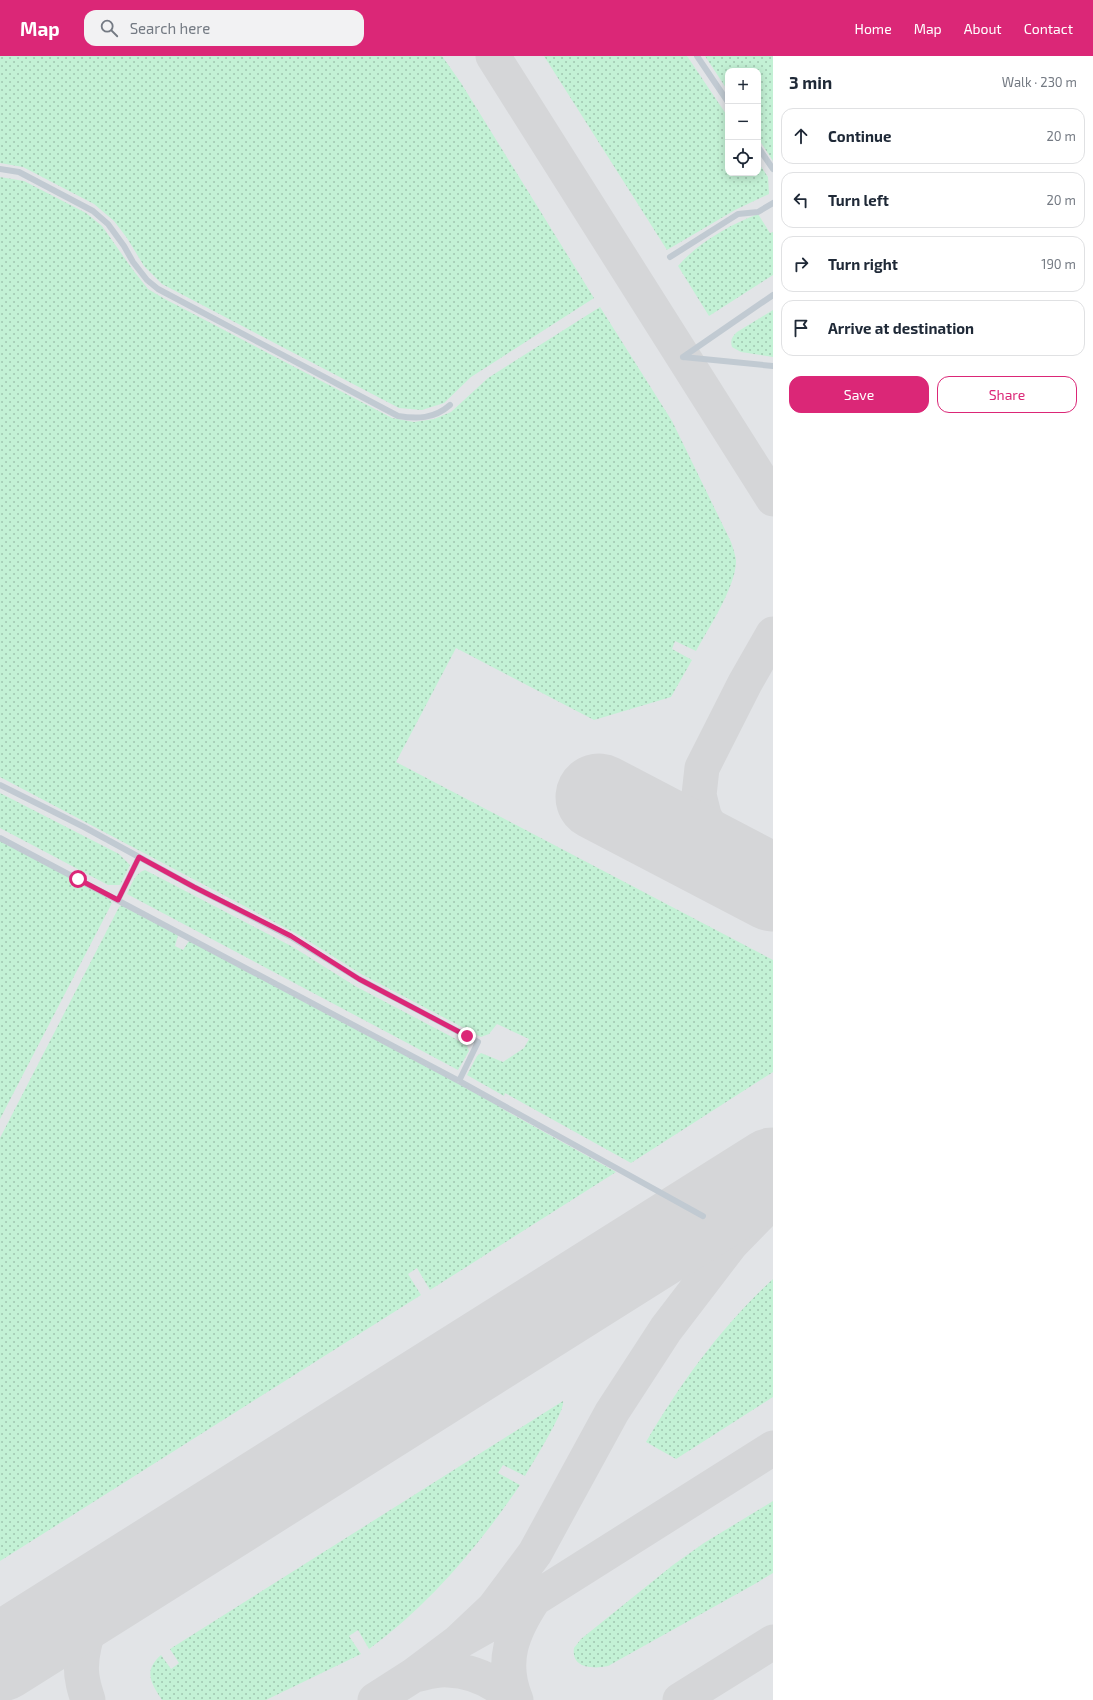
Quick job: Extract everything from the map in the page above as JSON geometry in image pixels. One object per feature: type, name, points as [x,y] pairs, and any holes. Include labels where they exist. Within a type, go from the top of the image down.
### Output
[{"type":"lane","points":[[697,56],[725,98]]},
{"type":"lane","points":[[761,151],[773,169]]},
{"type":"lane","points":[[0,169],[19,172],[93,211],[108,224],[142,274],[158,289],[398,416],[414,419],[432,415],[444,410],[450,405]]},
{"type":"lane","points":[[670,256],[738,214],[758,212],[773,203]]},
{"type":"lane","points":[[773,295],[683,357],[773,366]]},
{"type":"lane","points":[[0,785],[84,827],[194,887],[291,936],[359,979],[478,1042],[459,1081]]},
{"type":"lane","points":[[0,838],[459,1081],[703,1216]]},
{"type":"lane","points":[[118,900],[139,857]]},
{"type":"shaded area","points":[[0,56],[773,56],[773,1700],[0,1700]]},
{"type":"green space","points":[[0,56],[442,56],[461,83],[594,298],[471,377],[444,403],[422,410],[399,408],[162,284],[144,266],[127,238],[114,221],[94,204],[23,167],[0,163]]},
{"type":"green space","points":[[544,56],[687,56],[725,113],[725,176],[761,176],[761,166],[768,177],[769,194],[735,210],[667,250]]},
{"type":"green space","points":[[705,56],[773,56],[773,161],[761,143],[761,68],[725,68],[725,86]]},
{"type":"green space","points":[[0,177],[24,181],[86,213],[102,226],[148,289],[392,418],[414,422],[434,419],[451,412],[488,378],[600,307],[672,421],[731,542],[736,560],[732,582],[727,594],[696,651],[675,641],[672,649],[692,660],[671,697],[594,720],[456,648],[396,762],[773,960],[773,1072],[631,1163],[505,1093],[504,1096],[467,1075],[477,1056],[481,1053],[503,1062],[524,1048],[529,1039],[497,1024],[489,1034],[481,1037],[361,974],[299,935],[0,777]]},
{"type":"green space","points":[[758,214],[770,233],[773,232],[773,275],[709,316],[678,266],[704,242],[725,229]]},
{"type":"green space","points":[[773,310],[773,357],[741,352],[732,347],[732,339],[737,332]]},
{"type":"green space","points":[[0,793],[119,854],[130,865],[120,885],[108,885],[0,828]]},
{"type":"green space","points":[[0,839],[105,894],[112,903],[0,1119]]},
{"type":"green space","points":[[145,870],[293,947],[355,986],[467,1046],[469,1051],[458,1070],[127,894],[136,877]]},
{"type":"green space","points":[[124,903],[179,932],[175,946],[183,950],[191,938],[500,1104],[499,1107],[616,1172],[430,1290],[417,1268],[408,1274],[421,1295],[0,1561],[0,1138],[119,907]]},
{"type":"green space","points":[[773,1279],[773,1397],[676,1459],[646,1442],[688,1376],[720,1335],[754,1297]]},
{"type":"green space","points":[[563,1401],[563,1406],[554,1426],[525,1476],[503,1465],[498,1473],[520,1485],[470,1552],[433,1594],[391,1632],[369,1649],[358,1630],[349,1636],[361,1654],[266,1700],[162,1700],[152,1683],[151,1677],[152,1666],[161,1655],[171,1669],[179,1663],[170,1649]]},
{"type":"green space","points":[[773,1501],[773,1573],[608,1666],[590,1667],[580,1664],[576,1660],[574,1648],[581,1639],[673,1565],[704,1543]]},
{"type":"taxiway","points":[[493,56],[773,499]]},
{"type":"taxiway","points":[[754,878],[718,843],[704,815],[699,795],[702,768],[745,683],[773,634]]},
{"type":"taxiway","points":[[458,1642],[494,1608],[535,1553],[612,1412],[666,1329],[731,1244],[773,1201]]},
{"type":"taxiway","points":[[375,1700],[414,1675],[458,1642],[534,1599],[773,1448]]},
{"type":"taxiway","points":[[88,1700],[82,1674],[82,1656],[90,1627],[105,1602],[131,1576]]},
{"type":"taxiway","points":[[516,1700],[511,1686],[509,1673],[511,1648],[514,1635],[534,1599]]},
{"type":"taxiway","points":[[680,1700],[773,1642]]},
{"type":"taxiway","points":[[414,1675],[444,1670],[475,1675],[500,1688],[514,1700]]},
{"type":"runway","points":[[599,797],[773,888]]},
{"type":"runway","points":[[0,1658],[773,1171]]},
{"type":"route","points":[[78,879],[118,900],[139,857],[194,887],[291,936],[359,979],[467,1036]]}]
